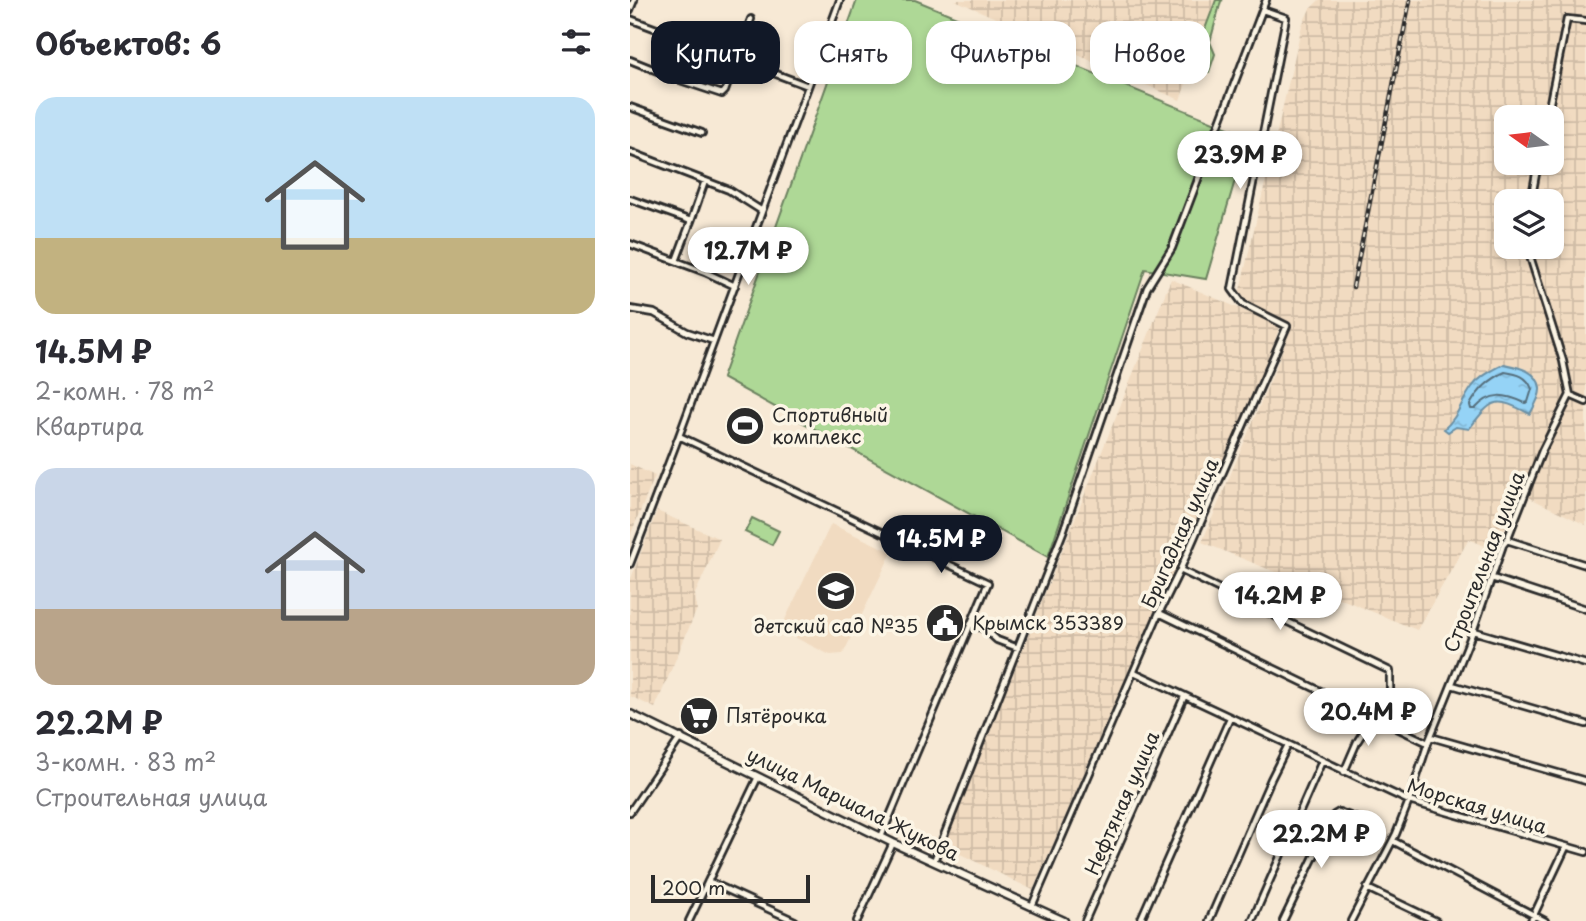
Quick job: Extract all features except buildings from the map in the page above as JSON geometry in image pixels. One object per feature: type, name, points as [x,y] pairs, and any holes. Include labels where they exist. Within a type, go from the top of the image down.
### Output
[{"type":"main road","name":"улица Маршала Жукова","points":[[630,713],[893,843],[1032,906],[1049,918],[1064,921]]},
{"type":"street","points":[[630,10],[634,0]]},
{"type":"street","points":[[630,564],[840,0]]},
{"type":"street","points":[[933,862],[1063,532],[1147,288],[1172,248],[1266,0]]},
{"type":"street","name":"Бригадная улица","points":[[1032,906],[1287,326],[1243,304],[1232,289],[1286,19],[1263,9]]},
{"type":"street","points":[[630,19],[651,27]]},
{"type":"street","points":[[1549,105],[1567,19],[1586,21]]},
{"type":"street","points":[[630,60],[651,68]]},
{"type":"street","points":[[780,75],[808,86]]},
{"type":"street","points":[[692,84],[722,94],[728,84]]},
{"type":"street","points":[[630,107],[702,133]]},
{"type":"street","points":[[630,152],[729,190],[762,211]]},
{"type":"street","points":[[676,262],[705,181]]},
{"type":"street","points":[[630,199],[691,221]]},
{"type":"street","points":[[630,244],[735,286]]},
{"type":"street","points":[[1531,259],[1563,361],[1570,395],[1586,402]]},
{"type":"street","points":[[630,309],[654,313],[687,332],[714,341]]},
{"type":"street","name":"Строительная улица","points":[[1351,921],[1393,841],[1503,545],[1542,451],[1570,395]]},
{"type":"street","points":[[679,436],[988,583],[881,837]]},
{"type":"street","points":[[1507,540],[1586,565]]},
{"type":"street","points":[[1180,570],[1390,671],[1390,689],[1401,729]]},
{"type":"street","points":[[1492,578],[1586,609]]},
{"type":"street","points":[[1159,613],[1428,743]]},
{"type":"street","points":[[971,624],[985,629],[997,640],[1018,648]]},
{"type":"street","points":[[1473,631],[1586,664]]},
{"type":"street","name":"Морская улица","points":[[1134,672],[1409,801],[1586,852]]},
{"type":"street","points":[[1452,685],[1586,723]]},
{"type":"street","name":"Нефтяная улица","points":[[1085,921],[1184,697]]},
{"type":"street","points":[[1345,772],[1357,741],[1373,716]]},
{"type":"street","points":[[1140,921],[1230,718]]},
{"type":"street","points":[[630,811],[681,737]]},
{"type":"street","points":[[1431,737],[1586,781]]},
{"type":"street","points":[[1209,921],[1288,745]]},
{"type":"street","points":[[1252,921],[1322,761]]},
{"type":"street","points":[[689,921],[758,776]]},
{"type":"street","points":[[1283,921],[1334,815],[1339,812],[1360,820]]},
{"type":"street","points":[[1393,841],[1532,918],[1545,921]]},
{"type":"street","points":[[857,921],[893,843]]},
{"type":"street","points":[[1532,918],[1566,847]]},
{"type":"street","points":[[708,881],[795,921]]},
{"type":"street","points":[[1367,888],[1436,921]]},
{"type":"shaded area","points":[[955,0],[1217,0],[1209,21],[1090,21],[1090,60],[1076,54],[1076,21],[1002,21]]},
{"type":"shaded area","points":[[1319,0],[1586,0],[1586,525],[1518,490],[1496,551],[1469,539],[1417,630],[1202,542],[1292,325],[1251,307],[1239,294],[1302,25],[1310,9]]},
{"type":"shaded area","points":[[1144,84],[1186,84],[1180,100]]},
{"type":"shaded area","points":[[1171,279],[1280,326],[1262,376],[1142,640],[1033,890],[944,846]]},
{"type":"shaded area","points":[[630,464],[655,476],[630,536]]},
{"type":"shaded area","points":[[657,511],[720,539],[695,594],[697,609],[655,708],[630,696],[630,581]]},
{"type":"shaded area","name":"детский сад №35","points":[[831,524],[892,552],[843,654],[830,655],[780,630]]},
{"type":"green space","points":[[857,0],[915,0],[966,21],[926,21],[926,84],[1076,84],[1076,66],[1090,71],[1090,84],[1121,84],[1248,136],[1206,279],[1145,269],[1048,557],[722,378],[827,84],[912,84],[912,21],[850,21]]},
{"type":"green space","points":[[1216,0],[1223,0],[1210,42],[1208,21]]},
{"type":"green space","points":[[1210,42],[1215,54],[1210,69]]},
{"type":"green space","points":[[752,518],[779,531],[772,545],[745,532]]},
{"type":"water","points":[[1504,364],[1526,370],[1538,382],[1539,394],[1530,414],[1509,404],[1495,403],[1484,411],[1469,429],[1456,427],[1448,432],[1444,429],[1475,383]]},
{"type":"railway","points":[[1353,287],[1410,0]]},
{"type":"place","name":"Спортивный комплекс","points":[[745,426]]},
{"type":"place","name":"детский сад №35","points":[[836,591]]},
{"type":"place","name":"Крымск 353389","points":[[945,623]]},
{"type":"place","name":"Пятёрочка","points":[[699,716]]}]
